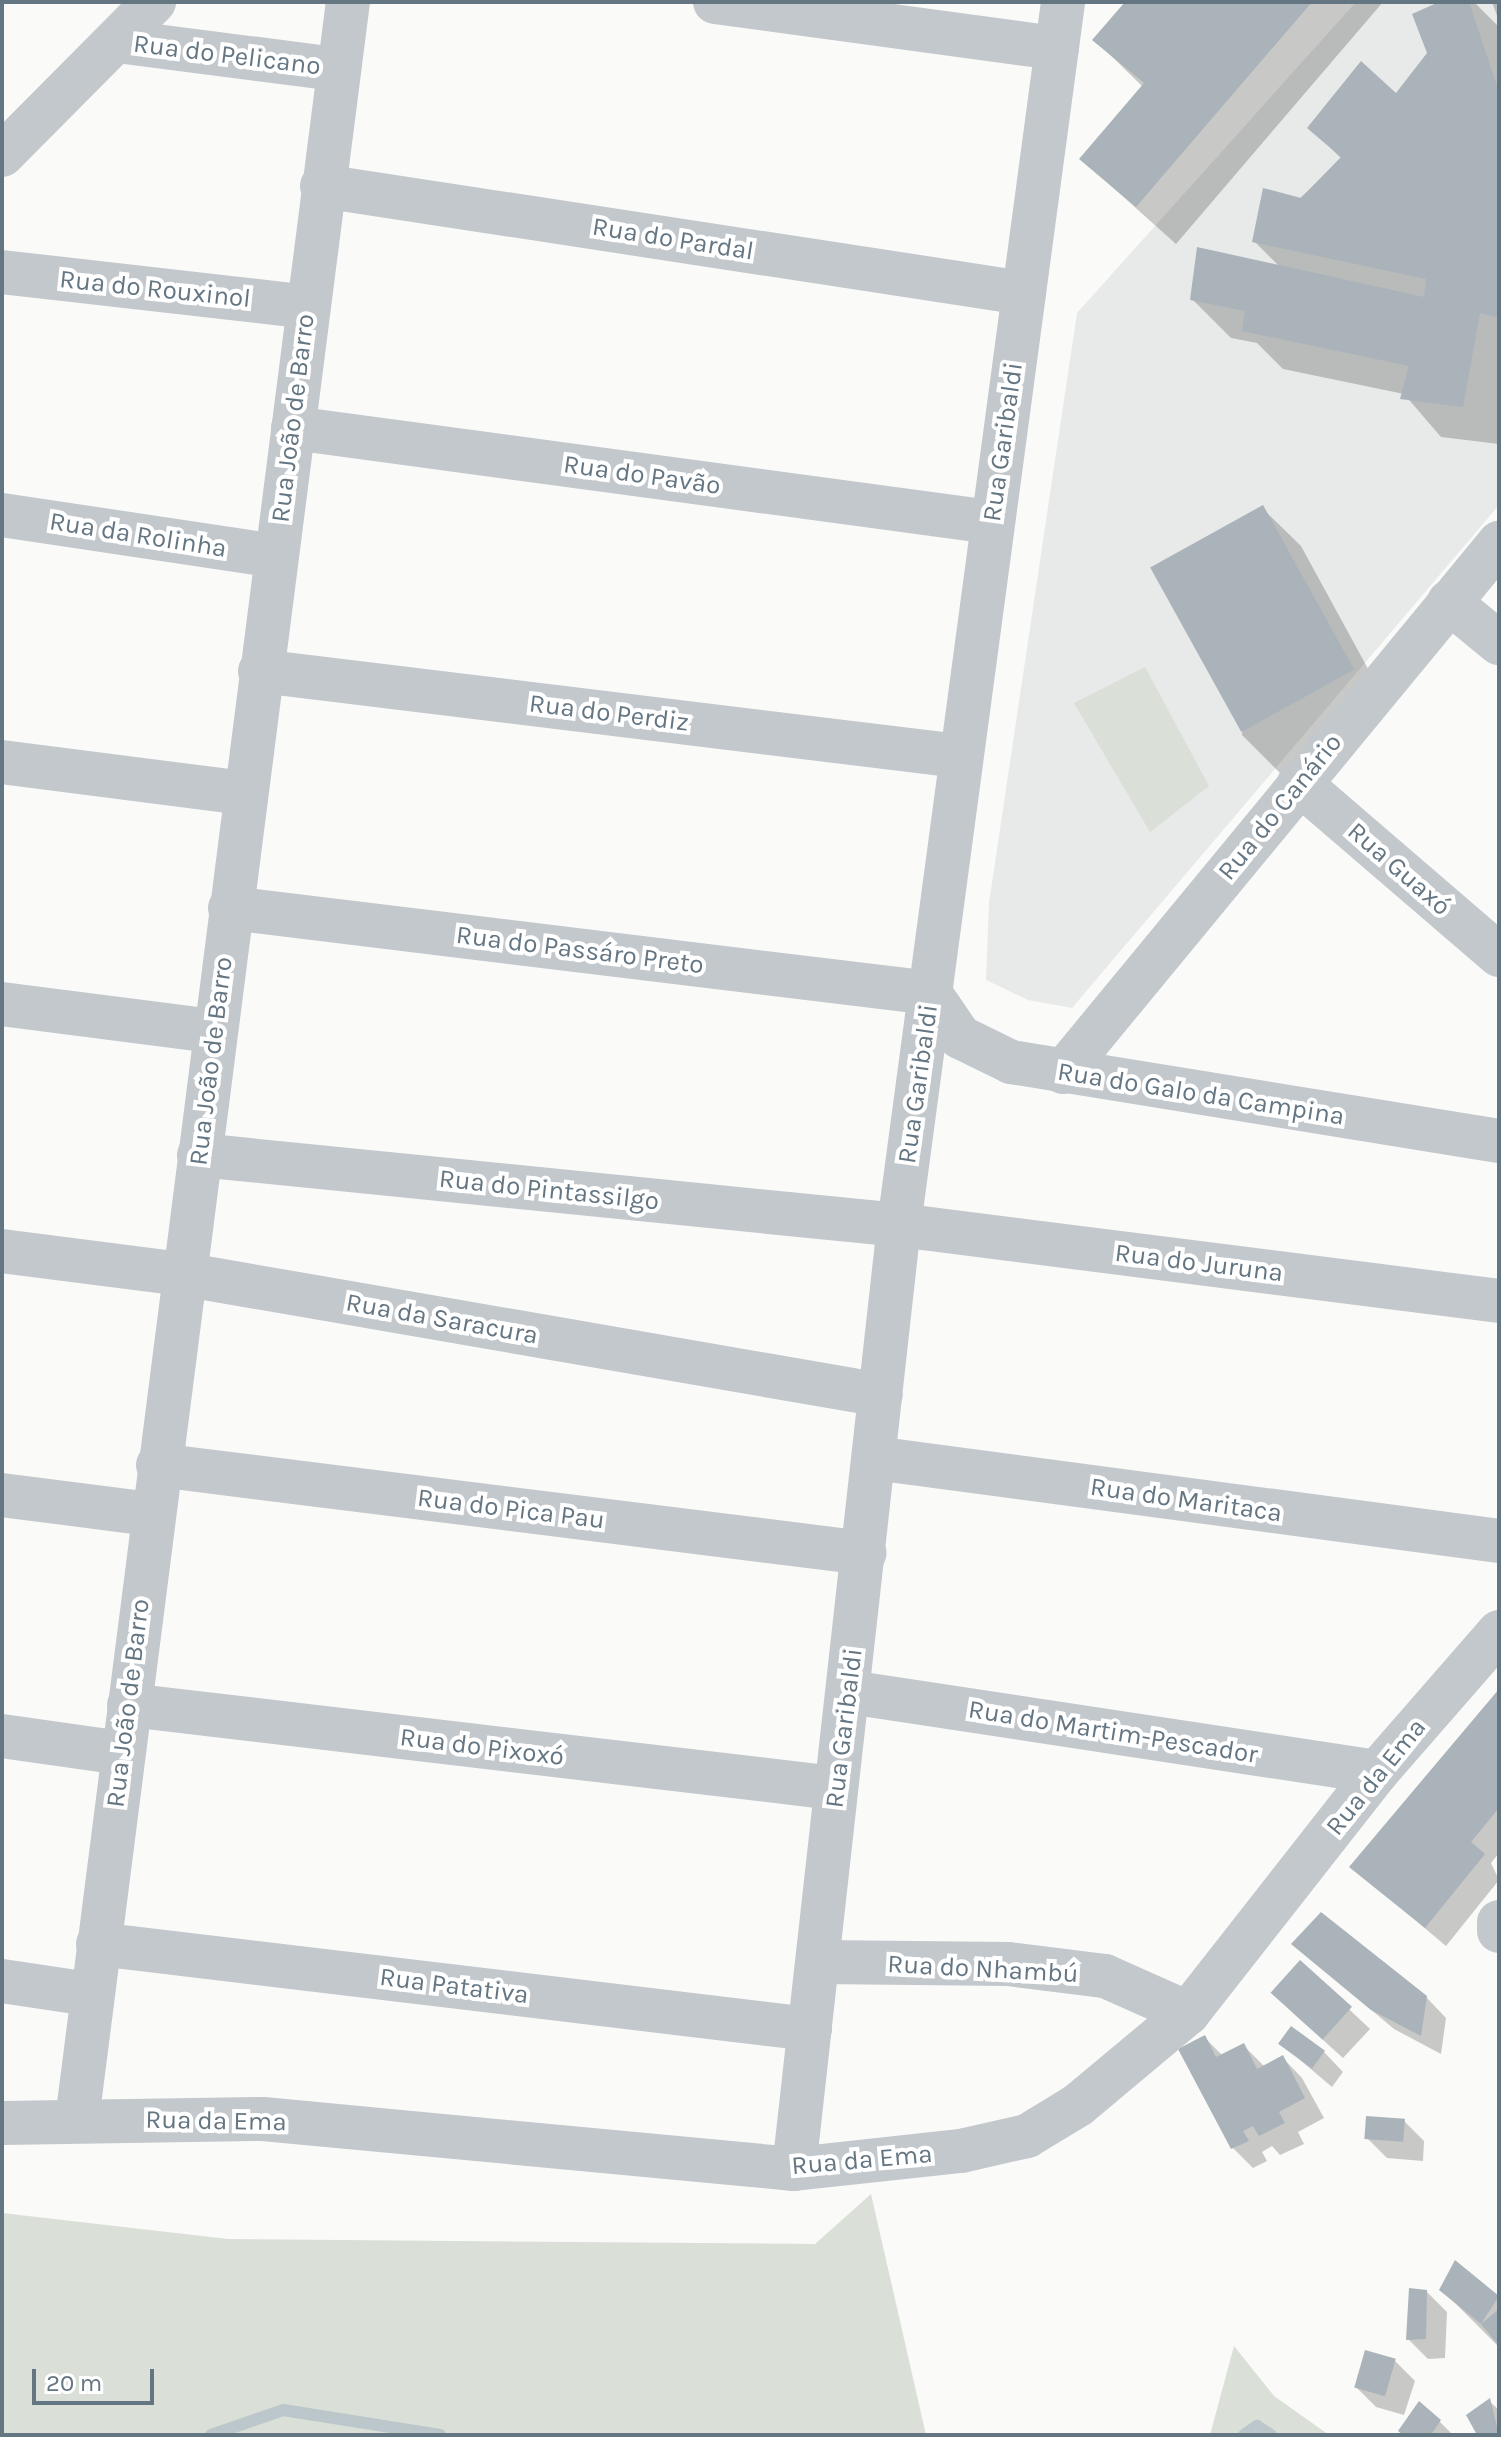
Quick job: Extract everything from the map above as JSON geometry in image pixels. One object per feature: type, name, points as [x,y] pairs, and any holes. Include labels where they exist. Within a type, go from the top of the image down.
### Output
[{"type":"street","points":[[2,155],[154,2]]},
{"type":"street","name":"Rua João de Barro","points":[[77,2120],[89,1994],[98,1944],[243,793],[348,2]]},
{"type":"street","points":[[715,2],[1057,48]]},
{"type":"street","name":"Rua Garibaldi","points":[[794,2169],[819,1962],[835,1788],[865,1553],[899,1225],[958,756],[1063,2]]},
{"type":"street","name":"Rua do Pelicano","points":[[117,41],[337,69]]},
{"type":"street","name":"Rua do Pardal","points":[[322,186],[1024,293]]},
{"type":"street","name":"Rua do Rouxinol","points":[[2,272],[308,307]]},
{"type":"street","name":"Rua do Pavão","points":[[293,428],[991,522]]},
{"type":"street","name":"Rua da Rolinha","points":[[2,515],[275,556]]},
{"type":"street","name":"Rua do Canário","points":[[1063,1072],[1499,543]]},
{"type":"street","points":[[1449,602],[1499,643]]},
{"type":"street","name":"Rua do Perdiz","points":[[260,671],[958,756]]},
{"type":"street","points":[[2,762],[243,793]]},
{"type":"street","name":"Rua Guaxó","points":[[1299,783],[1499,955]]},
{"type":"street","name":"Rua do Passáro Preto","points":[[230,908],[930,993]]},
{"type":"street","name":"Rua do Galo da Campina","points":[[930,993],[960,1037],[1011,1062],[1499,1141]]},
{"type":"street","points":[[2,1004],[213,1031]]},
{"type":"street","name":"Rua do Pintassilgo","points":[[199,1155],[899,1225]]},
{"type":"street","name":"Rua do Juruna","points":[[899,1225],[1499,1301]]},
{"type":"street","name":"Rua da Saracura","points":[[2,1251],[182,1274],[881,1395]]},
{"type":"street","name":"Rua do Maritaca","points":[[874,1458],[1499,1541]]},
{"type":"street","name":"Rua do Pica Pau","points":[[158,1465],[865,1553]]},
{"type":"street","points":[[2,1495],[151,1514]]},
{"type":"street","name":"Rua da Ema","points":[[2,2123],[263,2119],[794,2169],[961,2151],[1027,2136],[1078,2105],[1188,2013],[1377,1772],[1499,1632]]},
{"type":"street","name":"Rua do Martim-Pescador","points":[[849,1692],[1377,1772]]},
{"type":"street","name":"Rua do Pixoxó","points":[[129,1705],[835,1788]]},
{"type":"street","points":[[2,1736],[122,1753]]},
{"type":"street","points":[[1499,1922],[1499,1931]]},
{"type":"street","name":"Rua Patativa","points":[[98,1944],[810,2029]]},
{"type":"street","name":"Rua do Nhambú","points":[[819,1962],[1008,1964],[1105,1976],[1188,2013]]},
{"type":"street","points":[[2,1981],[89,1994]]},
{"type":"shaded area","points":[[1356,2],[1499,2],[1499,505],[1072,1008],[1028,1000],[986,980],[989,903],[1077,313]]},
{"type":"shaded area","points":[[1145,667],[1209,786],[1150,832],[1074,703]]},
{"type":"shaded area","points":[[871,2194],[926,2435],[2,2435],[2,2213],[228,2239],[815,2244]]},
{"type":"shaded area","points":[[1234,2346],[1274,2396],[1329,2435],[1210,2435]]},
{"type":"building","points":[[1125,2],[1312,2],[1136,207],[1079,159],[1144,83],[1092,40]]},
{"type":"building","points":[[1439,2],[1469,2],[1499,92],[1499,318],[1480,313],[1463,407],[1400,399],[1409,366],[1242,331],[1245,311],[1190,300],[1197,247],[1424,297],[1426,279],[1252,242],[1263,188],[1301,198],[1341,157],[1307,128],[1361,61],[1396,93],[1427,53],[1412,14]]},
{"type":"building","points":[[1263,505],[1354,669],[1241,732],[1150,568]]},
{"type":"building","points":[[1499,1689],[1499,1808],[1471,1842],[1485,1854],[1425,1928],[1349,1867]]},
{"type":"building","points":[[1321,1912],[1427,1996],[1421,2036],[1371,2010],[1291,1944]]},
{"type":"building","points":[[1300,1960],[1352,2007],[1323,2040],[1271,1993]]},
{"type":"building","points":[[1291,2026],[1325,2051],[1312,2068],[1278,2044]]},
{"type":"building","points":[[1205,2035],[1216,2057],[1244,2043],[1257,2069],[1283,2055],[1305,2098],[1279,2112],[1285,2123],[1259,2136],[1253,2126],[1243,2131],[1249,2141],[1231,2149],[1178,2049]]},
{"type":"building","points":[[1366,2116],[1405,2119],[1403,2142],[1364,2139]]},
{"type":"building","points":[[1455,2260],[1499,2296],[1481,2324],[1439,2290]]},
{"type":"building","points":[[1409,2288],[1427,2290],[1426,2339],[1406,2340]]},
{"type":"building","points":[[1499,2309],[1499,2346],[1481,2324]]},
{"type":"building","points":[[1365,2350],[1396,2359],[1385,2396],[1354,2387]]},
{"type":"building","points":[[1490,2398],[1499,2435],[1477,2435],[1466,2415]]},
{"type":"building","points":[[1419,2401],[1441,2420],[1431,2435],[1403,2435],[1398,2431]]},
{"type":"waterway","points":[[211,2435],[283,2410],[440,2435]]},
{"type":"waterway","points":[[1244,2435],[1257,2426],[1271,2435]]}]
